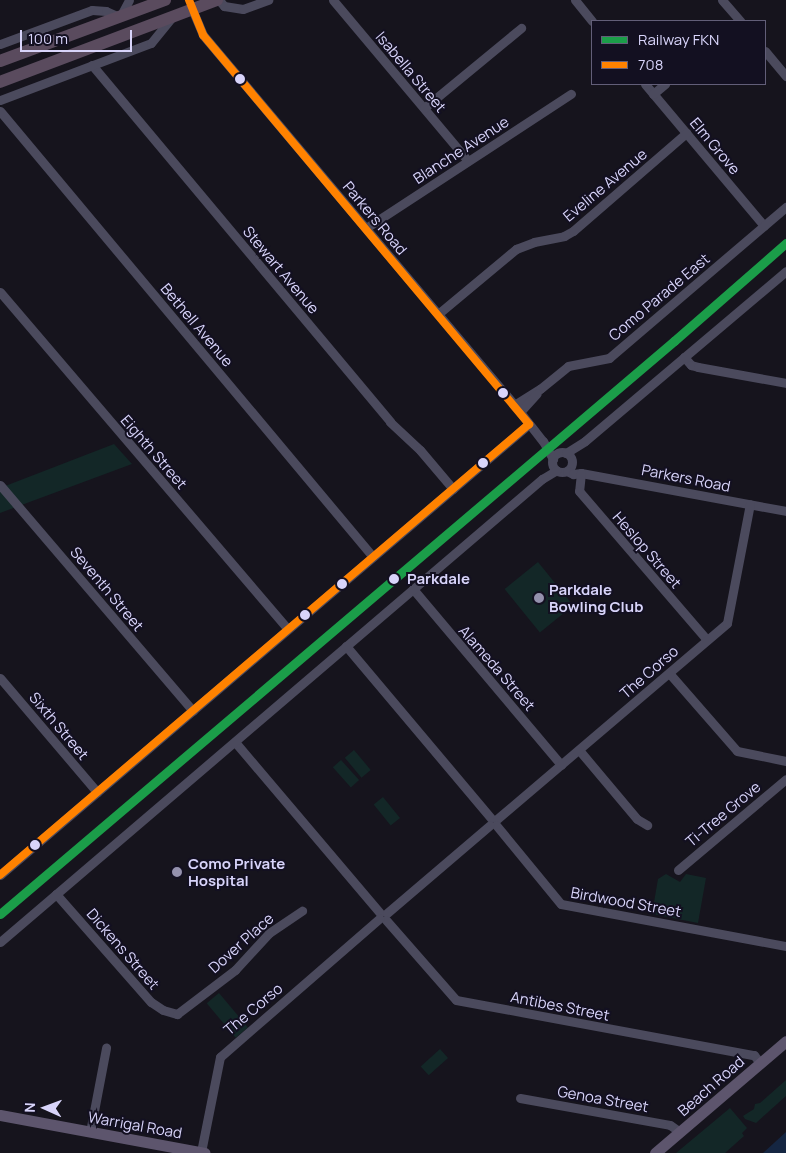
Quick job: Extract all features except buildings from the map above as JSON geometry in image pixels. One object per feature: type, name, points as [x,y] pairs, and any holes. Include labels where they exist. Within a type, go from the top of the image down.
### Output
[{"type":"highway","points":[[0,61],[165,0]]},
{"type":"highway","points":[[0,82],[172,17],[191,5],[218,0]]},
{"type":"main road","name":"Beach Road","points":[[656,1153],[786,1041]]},
{"type":"main road","name":"Warrigal Road","points":[[0,1115],[198,1152]]},
{"type":"street","points":[[0,44],[92,10],[106,11],[120,17],[129,0]]},
{"type":"street","points":[[218,0],[224,6],[243,9],[268,0]]},
{"type":"street","name":"Isabella Street","points":[[333,0],[468,161]]},
{"type":"street","points":[[575,0],[591,20]]},
{"type":"street","points":[[722,0],[737,20]]},
{"type":"street","name":"Parkers Road","points":[[191,5],[203,35],[543,441],[562,461],[581,473],[786,511]]},
{"type":"street","points":[[0,100],[151,43],[172,17]]},
{"type":"street","points":[[424,108],[521,28]]},
{"type":"street","points":[[766,52],[786,76]]},
{"type":"street","name":"Stewart Avenue","points":[[92,65],[390,422],[420,450],[453,489]]},
{"type":"street","name":"Elm Grove","points":[[646,85],[764,226]]},
{"type":"street","points":[[653,94],[664,85]]},
{"type":"street","name":"Blanche Avenue","points":[[366,228],[571,94]]},
{"type":"street","name":"Bethell Avenue","points":[[0,111],[373,557]]},
{"type":"street","name":"Eveline Avenue","points":[[438,314],[516,249],[534,242],[564,236],[573,231],[686,133]]},
{"type":"street","name":"Como Parade East","points":[[517,409],[568,366],[609,358],[786,207]]},
{"type":"street","points":[[0,942],[786,271]]},
{"type":"street","name":"Eighth Street","points":[[0,292],[288,629]]},
{"type":"street","points":[[684,358],[692,365],[786,383]]},
{"type":"street","points":[[1,873],[529,424]]},
{"type":"street","name":"Heslop Street","points":[[581,473],[579,491],[707,640]]},
{"type":"street","name":"Seventh Street","points":[[0,485],[193,711]]},
{"type":"street","name":"The Corso","points":[[198,1152],[220,1057],[722,628],[730,615],[750,504]]},
{"type":"street","name":"Alameda Street","points":[[413,589],[561,765]]},
{"type":"street","name":"Birdwood Street","points":[[346,646],[561,904],[786,946]]},
{"type":"street","points":[[669,673],[737,751],[786,761]]},
{"type":"street","name":"Sixth Street","points":[[0,678],[97,792]]},
{"type":"street","name":"Antibes Street","points":[[235,742],[456,1000],[754,1055],[760,1063]]},
{"type":"street","points":[[579,750],[638,819],[647,825]]},
{"type":"street","name":"Ti-Tree Grove","points":[[678,870],[786,779]]},
{"type":"street","name":"Dickens Street","points":[[56,894],[151,1002],[163,1010],[177,1014],[200,997]]},
{"type":"street","name":"Dover Place","points":[[200,997],[235,970],[269,933],[302,911]]},
{"type":"street","points":[[90,1132],[106,1048]]},
{"type":"street","name":"Genoa Street","points":[[520,1098],[670,1126],[680,1132]]},
{"type":"green space","points":[[114,444],[132,464],[0,513],[0,488]]},
{"type":"green space","name":"Parkdale Bowling Club","points":[[538,562],[573,606],[540,633],[505,589]]},
{"type":"green space","points":[[354,750],[371,770],[362,778],[345,758]]},
{"type":"green space","points":[[341,760],[359,780],[351,787],[333,767]]},
{"type":"green space","points":[[383,797],[400,818],[391,826],[374,805]]},
{"type":"green space","points":[[666,874],[680,882],[686,874],[706,878],[698,923],[652,914],[658,879]]},
{"type":"green space","points":[[219,993],[248,1027],[236,1038],[207,1003]]},
{"type":"green space","points":[[440,1049],[448,1058],[429,1075],[421,1066]]},
{"type":"green space","points":[[786,1080],[786,1096],[756,1123],[745,1119],[743,1116],[754,1109],[755,1104],[760,1103]]},
{"type":"green space","points":[[730,1108],[747,1128],[742,1133],[744,1136],[725,1153],[676,1153]]},
{"type":"water","points":[[786,1132],[786,1153],[763,1153]]},
{"type":"rail line","name":"FKN","points":[[0,914],[674,341],[786,243]]},
{"type":"transit line","name":"708","points":[[189,0],[203,35],[529,424]]},
{"type":"transit line","name":"708","points":[[0,875],[529,424]]},
{"type":"place","name":"Parkdale","points":[[394,579]]},
{"type":"place","name":"Parkdale Bowling Club","points":[[539,598]]},
{"type":"place","name":"Como Private Hospital","points":[[177,872]]}]
